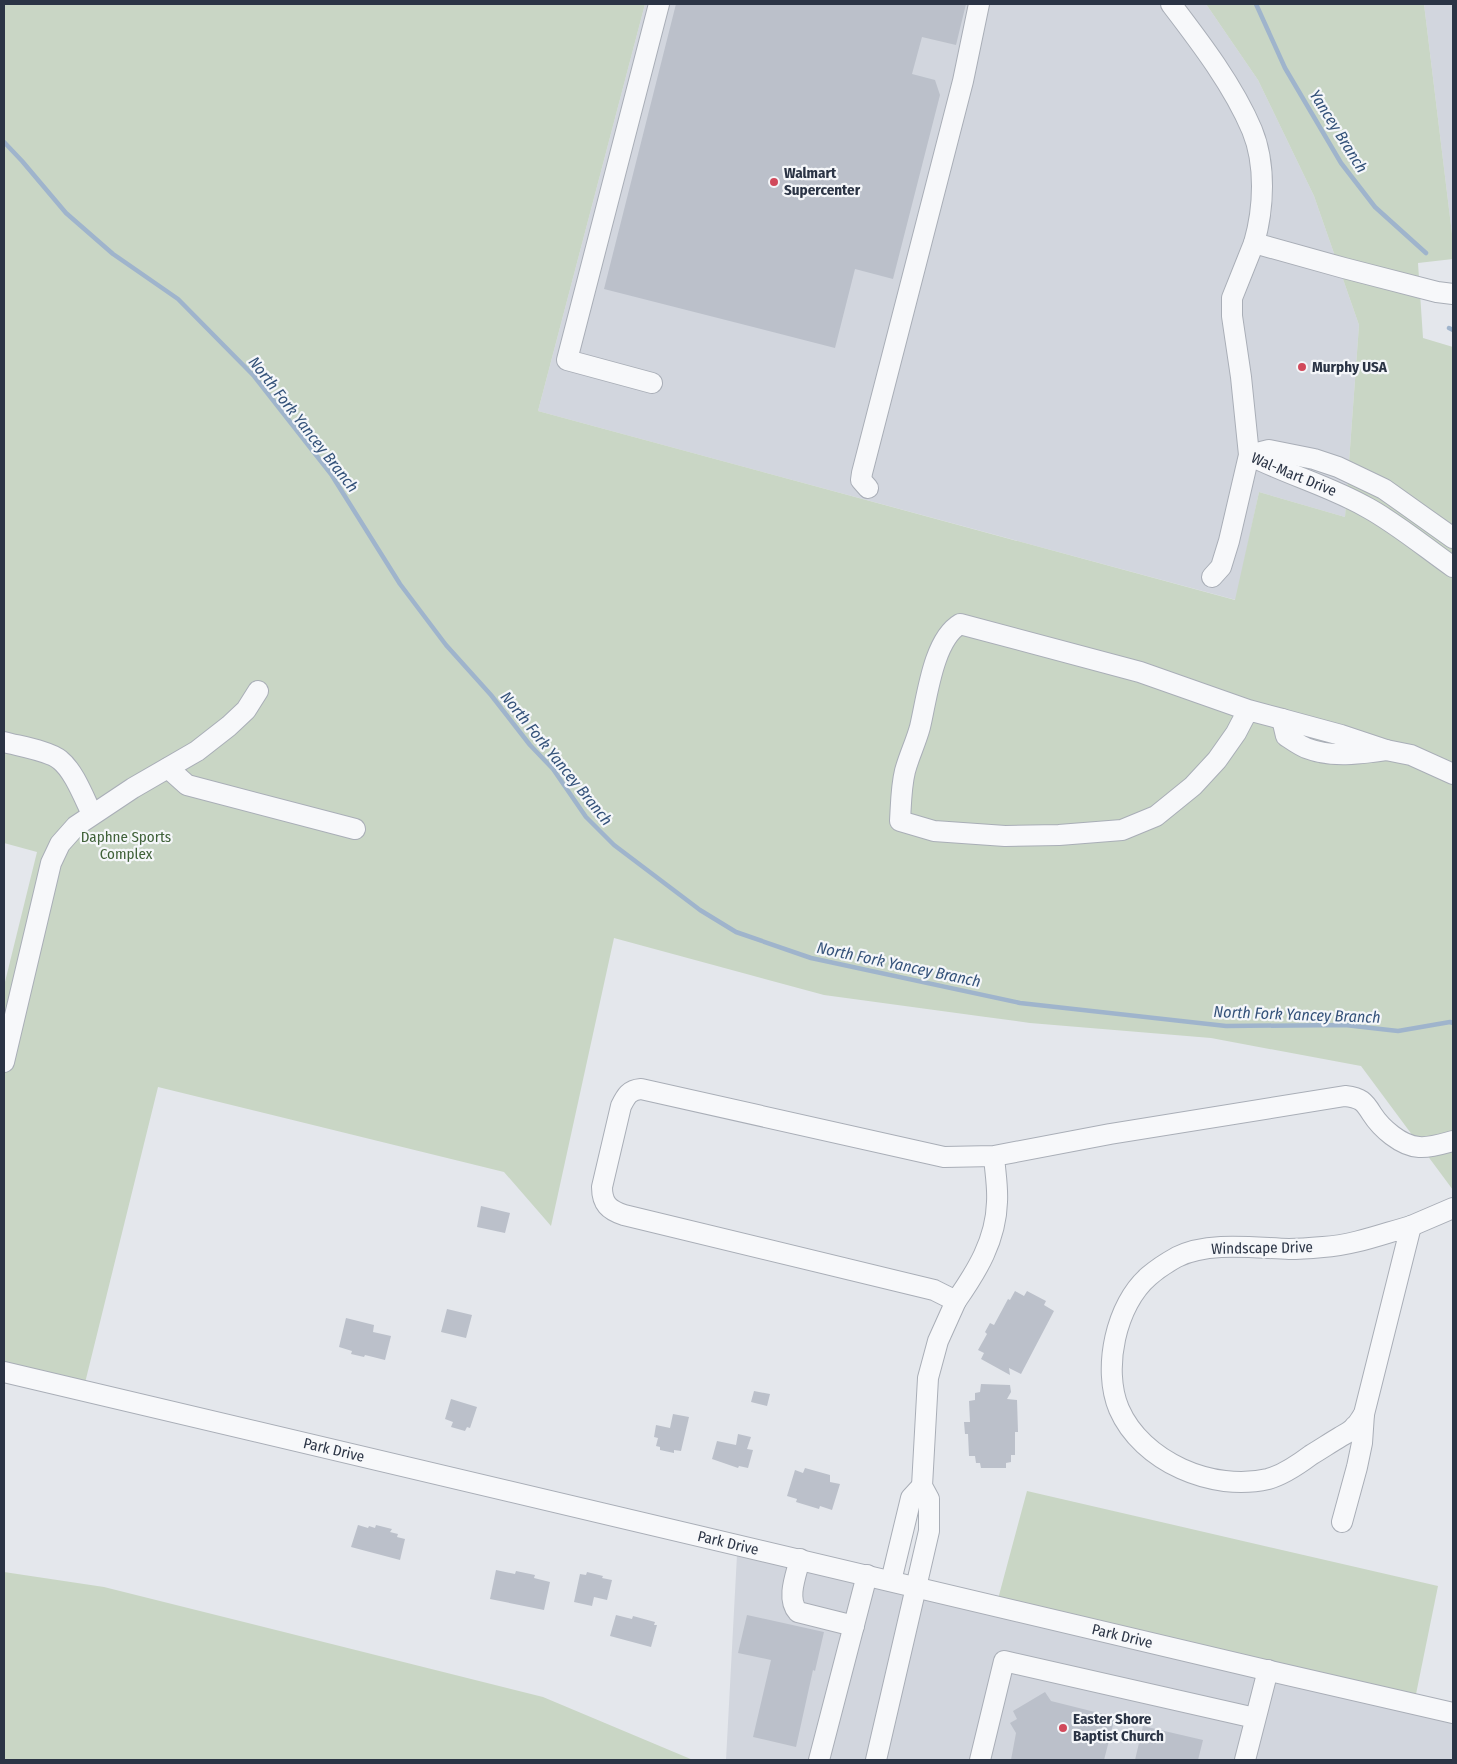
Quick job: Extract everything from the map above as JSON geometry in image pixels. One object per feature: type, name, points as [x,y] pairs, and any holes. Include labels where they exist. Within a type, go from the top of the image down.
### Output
[{"type":"street","points":[[652,383],[567,360],[659,4]]},
{"type":"street","points":[[868,488],[861,480],[862,473],[963,81],[979,4]]},
{"type":"street","points":[[1171,4],[1215,65],[1234,96],[1252,131],[1259,160],[1262,202],[1259,227],[1232,298],[1232,316],[1241,377],[1249,455],[1221,568],[1212,577]]},
{"type":"street","points":[[1254,243],[1437,292],[1453,294]]},
{"type":"street","name":"Wal-Mart Drive","points":[[1249,455],[1269,450],[1277,451],[1314,459],[1338,467],[1384,489],[1453,538]]},
{"type":"street","name":"Wal-Mart Drive","points":[[1249,455],[1265,464],[1324,486],[1369,508],[1453,567]]},
{"type":"street","points":[[1248,710],[1236,733],[1217,760],[1193,786],[1156,816],[1122,830],[1059,835],[1005,836],[934,831],[900,821],[905,772],[919,728],[936,662],[946,638],[952,629],[960,624],[1140,672],[1248,710],[1341,734],[1386,750],[1411,755],[1453,774]]},
{"type":"street","points":[[4,1062],[51,862],[60,844],[76,826],[92,814],[197,750],[229,726],[246,710],[258,691]]},
{"type":"street","points":[[4,742],[59,758],[67,767],[92,814]]},
{"type":"street","points":[[168,768],[187,786],[355,829]]},
{"type":"street","points":[[956,1301],[934,1290],[614,1211],[606,1204],[602,1196],[602,1187],[618,1118],[626,1096],[633,1090],[641,1089],[944,1157],[994,1156],[1110,1134],[1345,1096],[1356,1097],[1364,1102],[1383,1126],[1401,1141],[1410,1145],[1418,1147],[1430,1146],[1453,1141]]},
{"type":"street","points":[[876,1760],[928,1531],[929,1499],[922,1486],[928,1378],[938,1341],[956,1301],[975,1272],[993,1235],[997,1203],[994,1156]]},
{"type":"street","name":"Windscape Drive","points":[[1411,1226],[1364,1414],[1354,1428],[1297,1465],[1270,1478],[1236,1483],[1189,1473],[1148,1447],[1127,1422],[1119,1408],[1111,1374],[1115,1338],[1128,1304],[1137,1289],[1149,1276],[1178,1256],[1194,1251],[1235,1247],[1293,1249],[1326,1247],[1359,1241],[1411,1226],[1453,1208]]},
{"type":"street","name":"Park Drive","points":[[4,1372],[1453,1713]]},
{"type":"street","points":[[1342,1522],[1358,1466],[1364,1414]]},
{"type":"street","points":[[891,1581],[911,1498],[922,1486]]},
{"type":"street","points":[[800,1559],[791,1598],[793,1607],[798,1612],[854,1626]]},
{"type":"street","points":[[820,1760],[868,1575]]},
{"type":"street","points":[[982,1752],[1004,1661],[1255,1718]]},
{"type":"street","points":[[1245,1760],[1268,1670]]},
{"type":"shaded area","points":[[645,4],[1206,4],[1258,80],[1314,196],[1359,325],[1345,517],[1259,492],[1236,600],[538,411]]},
{"type":"shaded area","points":[[1424,4],[1453,4],[1453,242]]},
{"type":"shaded area","points":[[738,1536],[1453,1708],[1453,1760],[726,1760]]},
{"type":"green space","name":"Daphne Sports Complex","points":[[4,4],[645,4],[538,411],[1235,600],[1259,492],[1345,517],[1359,325],[1314,196],[1258,80],[1206,4],[1424,4],[1453,242],[1453,259],[1418,263],[1423,338],[1453,347],[1453,1190],[1361,1066],[1211,1038],[1030,1023],[824,995],[614,938],[551,1226],[504,1172],[158,1087],[83,1391],[4,1372],[4,986],[37,852],[4,843]]},
{"type":"green space","points":[[1027,1491],[1438,1586],[1415,1699],[998,1599]]},
{"type":"green space","points":[[4,1572],[104,1587],[543,1697],[693,1760],[4,1760]]},
{"type":"building","name":"Walmart Supercenter","points":[[676,4],[966,4],[956,45],[922,37],[912,74],[935,80],[940,95],[893,279],[855,269],[835,348],[604,289]]},
{"type":"building","points":[[481,1206],[510,1213],[505,1233],[477,1227]]},
{"type":"building","points":[[1015,1291],[1024,1296],[1027,1291],[1046,1301],[1044,1305],[1054,1311],[1021,1374],[1009,1368],[1010,1375],[981,1359],[984,1353],[978,1350],[987,1334],[985,1332],[990,1323],[994,1325],[1008,1299],[1010,1300]]},
{"type":"building","points":[[447,1309],[472,1315],[466,1338],[441,1332]]},
{"type":"building","points":[[346,1318],[374,1325],[373,1332],[391,1336],[385,1360],[351,1354],[352,1351],[339,1347]]},
{"type":"building","points":[[981,1384],[1010,1385],[1011,1392],[1007,1399],[1017,1400],[1018,1432],[1015,1432],[1015,1455],[1011,1455],[1011,1462],[1006,1463],[1006,1468],[981,1468],[980,1463],[976,1463],[975,1456],[969,1456],[968,1434],[965,1434],[964,1422],[970,1422],[969,1401],[975,1400],[975,1393],[980,1392]]},
{"type":"building","points":[[754,1391],[770,1394],[767,1406],[751,1402]]},
{"type":"building","points":[[451,1399],[477,1407],[470,1428],[467,1427],[465,1431],[451,1427],[453,1422],[445,1419]]},
{"type":"building","points":[[673,1414],[689,1417],[681,1451],[674,1450],[674,1453],[660,1450],[660,1447],[656,1446],[658,1438],[654,1437],[656,1425],[670,1428]]},
{"type":"building","points":[[738,1434],[751,1437],[747,1449],[753,1450],[748,1468],[739,1466],[738,1468],[712,1459],[717,1441],[736,1445]]},
{"type":"building","points":[[805,1468],[830,1475],[830,1482],[840,1484],[832,1510],[820,1506],[819,1509],[796,1502],[797,1499],[787,1496],[795,1470],[803,1473]]},
{"type":"building","points":[[358,1525],[375,1528],[376,1525],[392,1529],[390,1532],[398,1534],[397,1537],[405,1539],[400,1560],[351,1547]]},
{"type":"building","points":[[496,1570],[515,1574],[516,1571],[535,1575],[534,1578],[550,1582],[544,1610],[490,1599]]},
{"type":"building","points":[[587,1572],[612,1580],[607,1600],[594,1597],[592,1606],[574,1602],[580,1574],[586,1575]]},
{"type":"building","points":[[616,1615],[632,1619],[633,1616],[655,1622],[654,1625],[657,1625],[651,1647],[610,1636]]},
{"type":"building","points":[[747,1615],[824,1632],[815,1671],[813,1670],[796,1747],[753,1737],[771,1660],[738,1653]]},
{"type":"building","name":"Easter Shore Baptist Church","points":[[1045,1692],[1051,1701],[1115,1717],[1104,1760],[1011,1760],[1016,1733],[1010,1723],[1017,1719],[1013,1711]]},
{"type":"building","points":[[1143,1726],[1203,1740],[1198,1760],[1135,1760]]},
{"type":"waterway","name":"Yancey Branch","points":[[1256,4],[1285,68],[1341,163],[1375,207],[1426,253]]},
{"type":"waterway","name":"North Fork Yancey Branch","points":[[4,142],[66,213],[113,254],[178,299],[254,376],[331,474],[400,584],[446,645],[491,695],[530,745],[553,769],[586,817],[614,845],[700,910],[736,932],[811,958],[1020,1003],[1226,1026],[1345,1025],[1398,1031],[1453,1023]]},
{"type":"waterway","name":"Yancey Branch","points":[[1449,328],[1453,330]]},
{"type":"place","name":"Walmart Supercenter","points":[[774,182]]},
{"type":"place","name":"Murphy USA","points":[[1302,367]]},
{"type":"place","name":"Easter Shore Baptist Church","points":[[1063,1728]]}]
